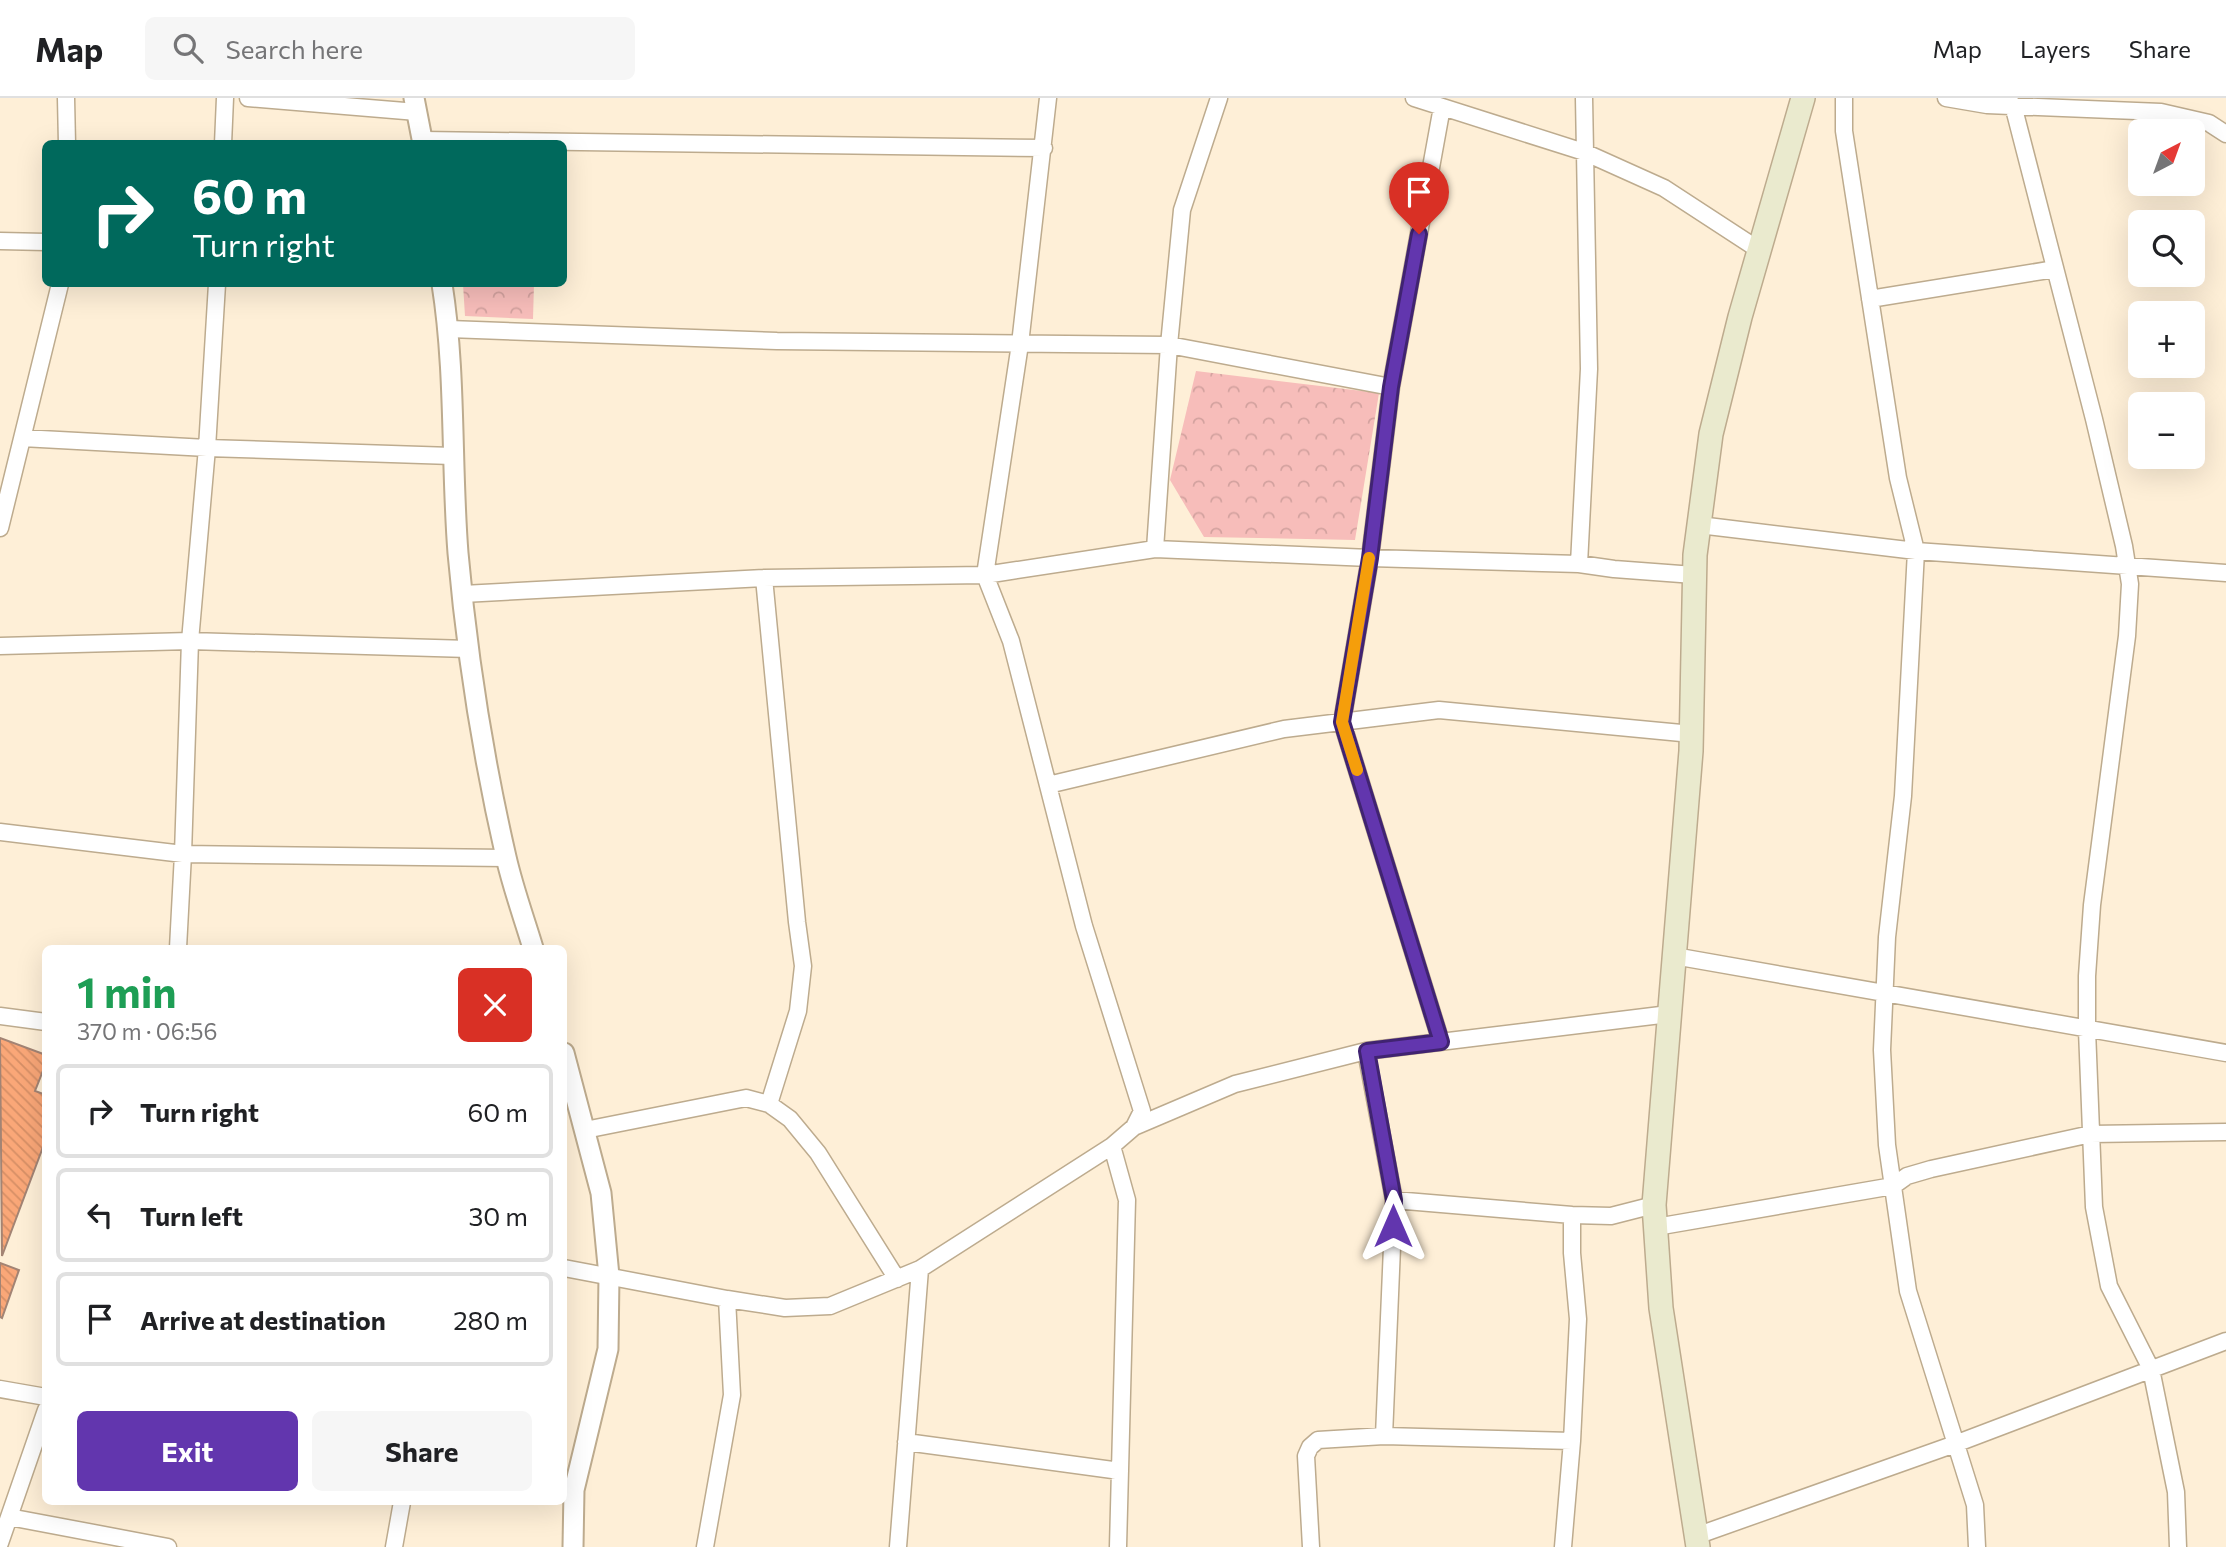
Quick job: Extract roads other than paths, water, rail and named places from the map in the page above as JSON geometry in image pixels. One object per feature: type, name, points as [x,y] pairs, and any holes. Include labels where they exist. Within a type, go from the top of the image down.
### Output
[{"type":"main road","points":[[1697,1542],[1661,1308],[1655,1216],[1692,734],[1694,575],[1711,434],[1802,98]]},
{"type":"street","points":[[66,98],[67,140]]},
{"type":"street","points":[[223,140],[225,98]]},
{"type":"street","points":[[248,98],[415,105],[422,140]]},
{"type":"street","points":[[1048,98],[1020,344],[985,575],[1011,641],[1084,926],[1142,1111],[1134,1127]]},
{"type":"street","points":[[1155,549],[1169,345],[1182,210],[1219,98]]},
{"type":"street","points":[[1414,98],[1584,152],[1664,188],[1759,250]]},
{"type":"street","points":[[1579,564],[1589,369],[1584,98]]},
{"type":"street","points":[[1844,98],[1844,131],[1898,478],[1916,551],[1903,796],[1887,937],[1882,1051],[1887,1145],[1908,1290],[1975,1505],[1977,1547]]},
{"type":"street","points":[[1946,98],[2013,106],[2161,112],[2209,123],[2226,134]]},
{"type":"street","points":[[2013,106],[2094,419],[2130,584],[2127,636],[2092,905],[2087,1030],[2094,1207],[2109,1286],[2151,1369],[2176,1492],[2179,1547]]},
{"type":"street","points":[[1441,1042],[1342,722],[1370,558],[1391,387],[1442,107]]},
{"type":"street","points":[[567,143],[1044,148]]},
{"type":"street","points":[[0,241],[42,242]]},
{"type":"street","points":[[1870,299],[2055,269]]},
{"type":"street","points":[[0,528],[59,287]]},
{"type":"street","points":[[178,945],[190,642],[208,448],[216,287]]},
{"type":"street","points":[[442,287],[449,329],[452,456],[474,697],[506,858],[532,945]]},
{"type":"street","points":[[449,329],[777,341],[1169,345],[1391,387]]},
{"type":"street","points":[[22,439],[452,456]]},
{"type":"street","points":[[1699,525],[1916,551],[2226,573]]},
{"type":"street","points":[[463,594],[764,578],[985,575],[1155,549],[1579,564],[1694,575]]},
{"type":"street","points":[[764,578],[803,966],[798,1011],[769,1104]]},
{"type":"street","points":[[0,646],[190,642],[469,649]]},
{"type":"street","points":[[1048,785],[1284,729],[1439,710],[1692,734]]},
{"type":"street","points":[[0,832],[183,854],[506,858]]},
{"type":"street","points":[[1674,956],[2226,1053]]},
{"type":"street","points":[[567,1269],[785,1308],[830,1306],[920,1269],[1112,1146],[1134,1127],[1235,1084],[1367,1051],[1670,1014]]},
{"type":"street","points":[[0,1016],[42,1021]]},
{"type":"street","points":[[1367,1051],[1394,1200],[1384,1436]]},
{"type":"street","points":[[567,1074],[570,1096],[585,1130],[601,1193],[609,1276],[608,1349],[574,1490],[573,1547]]},
{"type":"street","points":[[585,1130],[746,1098],[769,1104],[790,1119],[818,1153],[897,1279]]},
{"type":"street","points":[[1394,1200],[1572,1215],[1655,1216],[1893,1186],[1907,1176],[1931,1169],[2091,1133],[2226,1132]]},
{"type":"street","points":[[1112,1146],[1127,1200],[1118,1547]]},
{"type":"street","points":[[1563,1547],[1578,1320],[1572,1253],[1572,1215]]},
{"type":"street","points":[[898,1547],[920,1269]]},
{"type":"street","points":[[705,1547],[732,1395],[727,1299]]},
{"type":"street","points":[[1697,1542],[2226,1341]]},
{"type":"street","points":[[0,1389],[42,1396]]},
{"type":"street","points":[[0,1543],[42,1422]]},
{"type":"street","points":[[1311,1547],[1306,1457],[1310,1447],[1318,1440],[1384,1436],[1572,1441]]},
{"type":"street","points":[[906,1442],[1120,1471]]},
{"type":"street","points":[[394,1547],[401,1505]]},
{"type":"street","points":[[9,1517],[167,1547]]}]
